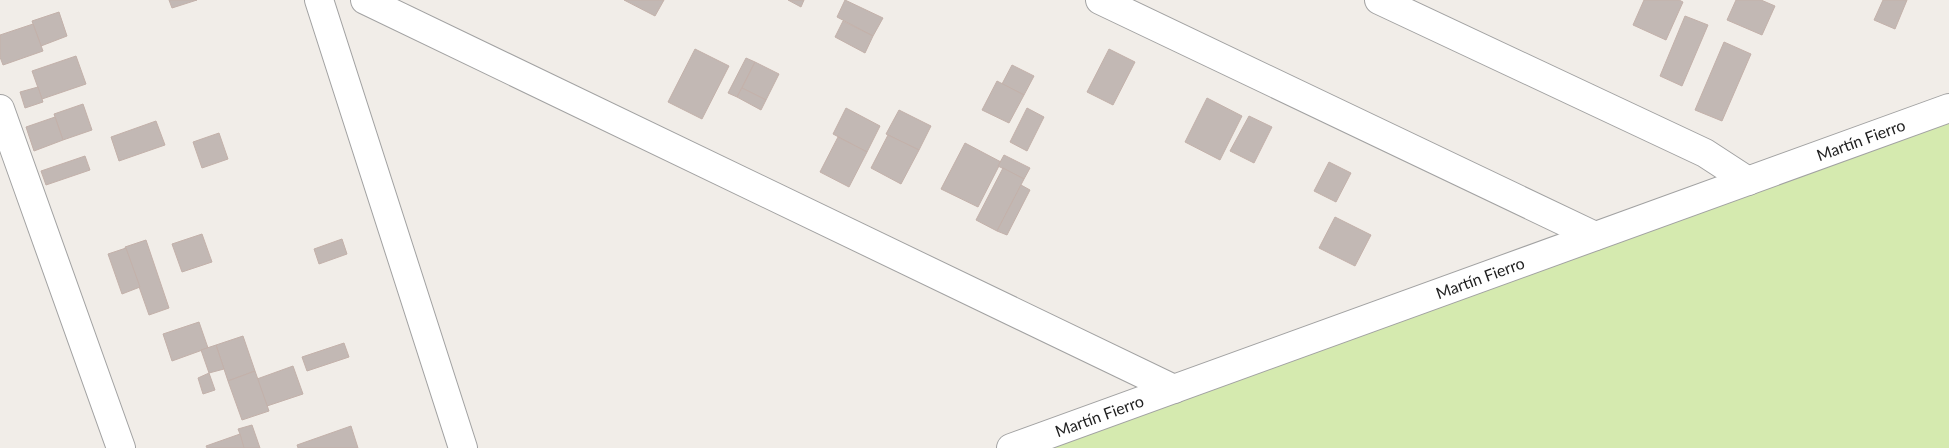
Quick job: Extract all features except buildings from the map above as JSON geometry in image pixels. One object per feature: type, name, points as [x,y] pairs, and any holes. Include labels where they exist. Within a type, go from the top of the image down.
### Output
[{"type":"street","points":[[319,0],[463,448]]},
{"type":"street","points":[[365,0],[1174,389]]},
{"type":"street","points":[[1100,0],[1595,236]]},
{"type":"street","points":[[1379,0],[1705,153],[1748,181]]},
{"type":"street","name":"Martín Fierro","points":[[1011,448],[1949,108]]},
{"type":"street","points":[[0,109],[121,448]]},
{"type":"green space","points":[[1949,109],[1949,448],[1021,448]]}]
